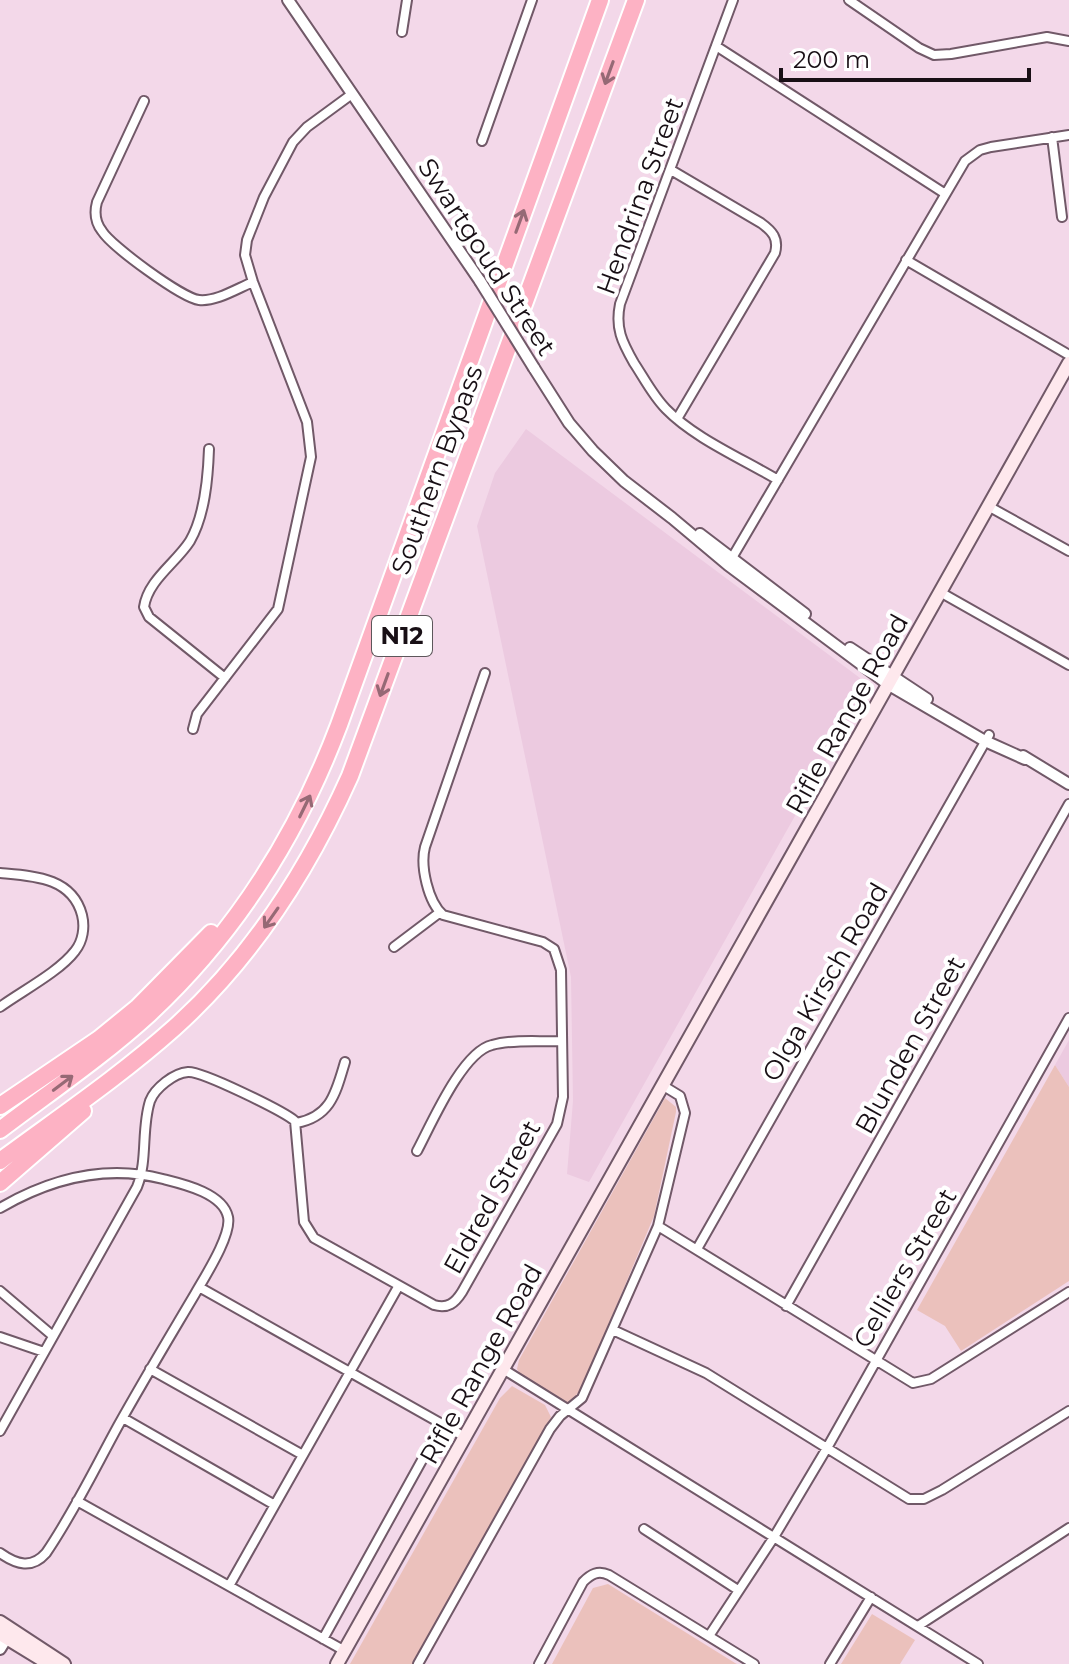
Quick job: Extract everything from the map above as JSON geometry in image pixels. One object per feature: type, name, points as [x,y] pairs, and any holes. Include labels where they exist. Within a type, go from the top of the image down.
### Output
[{"type":"highway","name":"Southern Bypass","points":[[0,1130],[148,1015],[220,938],[269,871],[307,803],[326,759],[600,0]]},
{"type":"highway","name":"Southern Bypass","points":[[0,1161],[129,1065],[202,1000],[263,928],[311,854],[339,800],[366,733],[636,0]]},
{"type":"highway","points":[[0,1106],[99,1039],[137,1008],[183,964],[269,871]]},
{"type":"highway","points":[[0,1183],[78,1115],[129,1065]]},
{"type":"main road","name":"Rifle Range Road","points":[[337,1664],[1069,363]]},
{"type":"main road","points":[[4,1635],[49,1664]]},
{"type":"main road","points":[[4,1635],[64,1664]]},
{"type":"street","name":"Swartgoud Street","points":[[288,0],[480,281],[569,423],[593,451],[624,481],[891,681],[1069,784]]},
{"type":"street","points":[[402,32],[407,0]]},
{"type":"street","points":[[482,141],[532,0]]},
{"type":"street","name":"Hendrina Street","points":[[733,0],[617,320],[618,331],[638,369],[661,403],[677,419],[778,480]]},
{"type":"street","points":[[849,0],[934,55],[1047,37],[1069,41]]},
{"type":"street","points":[[716,46],[944,193]]},
{"type":"street","points":[[193,729],[197,714],[278,609],[311,449],[304,412],[253,282],[245,255],[247,240],[284,156],[300,133],[352,94]]},
{"type":"street","points":[[144,101],[97,202],[98,226],[115,246],[195,299],[209,299],[253,282]]},
{"type":"street","points":[[730,562],[965,161],[980,150],[1069,135]]},
{"type":"street","points":[[1052,137],[1062,217]]},
{"type":"street","points":[[671,170],[761,223],[773,233],[776,244],[768,264],[677,419]]},
{"type":"street","points":[[906,260],[1069,355]]},
{"type":"street","points":[[209,449],[206,484],[194,532],[150,589],[144,607],[149,617],[225,678]]},
{"type":"street","points":[[988,506],[1069,551]]},
{"type":"street","points":[[940,592],[1069,665]]},
{"type":"street","points":[[394,947],[439,913],[423,866],[423,853],[485,673]]},
{"type":"street","name":"Olga Kirsch Road","points":[[697,1249],[987,738]]},
{"type":"street","name":"Blunden Street","points":[[786,1306],[1069,804]]},
{"type":"street","points":[[0,873],[43,879],[63,886],[77,901],[83,922],[81,941],[70,957],[0,1007]]},
{"type":"street","name":"Eldred Street","points":[[398,1287],[434,1305],[446,1307],[452,1304],[462,1292],[557,1124],[563,1097],[561,970],[554,949],[543,942],[439,913]]},
{"type":"street","name":"Celliers Street","points":[[709,1636],[774,1537],[827,1448],[1069,1018]]},
{"type":"street","points":[[417,1151],[465,1067],[480,1051],[495,1044],[561,1041]]},
{"type":"street","points":[[296,1123],[321,1115],[333,1095],[345,1062]]},
{"type":"street","points":[[0,1431],[142,1173],[151,1100],[168,1081],[184,1072],[204,1076],[289,1116],[296,1123],[307,1229],[321,1242],[398,1287],[229,1586]]},
{"type":"street","points":[[418,1664],[550,1429],[582,1398],[658,1226],[685,1113],[680,1096],[662,1085]]},
{"type":"street","points":[[0,1208],[20,1196],[68,1178],[104,1173],[142,1173],[189,1187],[215,1200],[225,1208],[229,1227],[199,1287],[46,1553],[40,1560],[27,1565],[0,1553]]},
{"type":"street","points":[[658,1226],[913,1383],[924,1382],[1069,1292]]},
{"type":"street","points":[[199,1287],[465,1437]]},
{"type":"street","points":[[0,1291],[53,1336]]},
{"type":"street","points":[[613,1330],[697,1368],[909,1499],[924,1499],[959,1480],[1069,1411]]},
{"type":"street","points":[[0,1337],[44,1352]]},
{"type":"street","points":[[150,1369],[301,1454]]},
{"type":"street","points":[[503,1369],[978,1664]]},
{"type":"street","points":[[123,1418],[273,1504]]},
{"type":"street","points":[[323,1639],[442,1424]]},
{"type":"street","points":[[77,1501],[345,1651]]},
{"type":"street","points":[[918,1626],[1069,1528]]},
{"type":"street","points":[[644,1529],[738,1590]]},
{"type":"street","points":[[539,1664],[583,1582],[599,1572],[609,1575],[754,1664]]},
{"type":"street","points":[[830,1664],[871,1597]]},
{"type":"shaded area","points":[[526,429],[860,678],[863,695],[589,1182],[567,1174],[573,1101],[571,977],[477,526],[495,473]]},
{"type":"shaded area","points":[[1069,1040],[1069,1087],[1055,1065]]},
{"type":"shaded area","points":[[1055,1065],[1069,1087],[1069,1281],[961,1351],[945,1326],[917,1310]]},
{"type":"shaded area","points":[[665,1098],[676,1107],[676,1112],[654,1216],[582,1388],[570,1403],[562,1402],[520,1374],[517,1369],[519,1360]]},
{"type":"shaded area","points":[[512,1386],[545,1405],[551,1417],[414,1664],[350,1664],[500,1398]]},
{"type":"shaded area","points":[[608,1584],[737,1664],[552,1664],[593,1588]]},
{"type":"shaded area","points":[[872,1614],[915,1640],[900,1664],[841,1664]]}]
